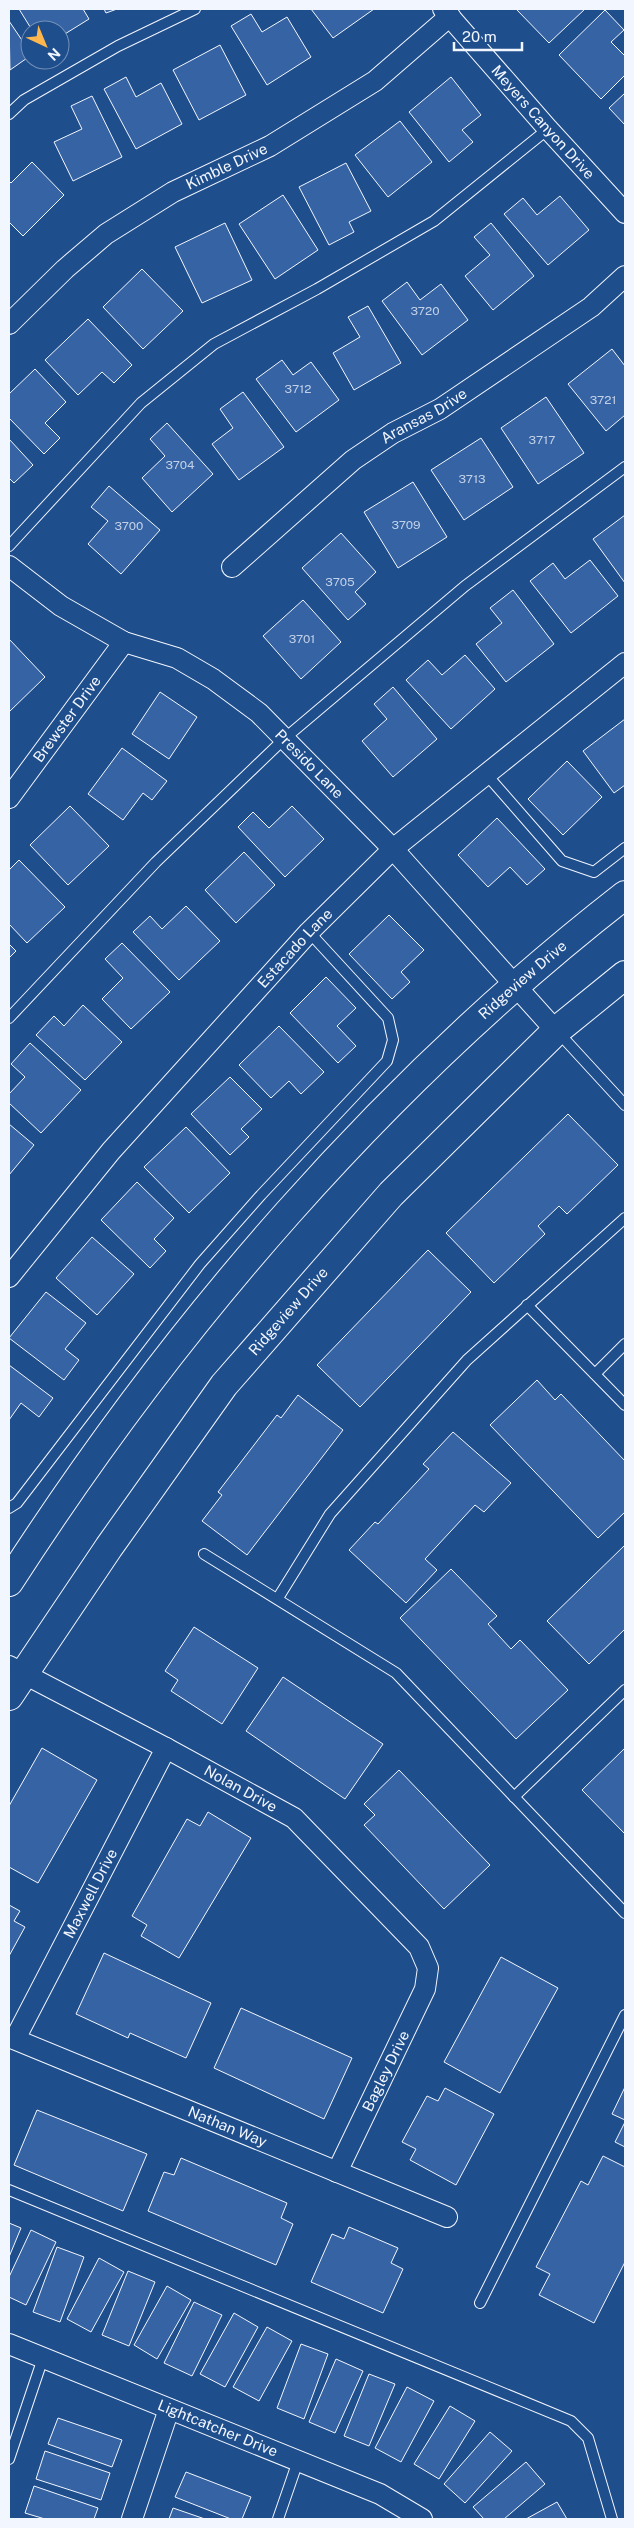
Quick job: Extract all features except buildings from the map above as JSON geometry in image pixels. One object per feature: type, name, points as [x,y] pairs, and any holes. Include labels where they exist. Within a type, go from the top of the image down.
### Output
[{"type":"main road","name":"Ridgeview Drive","points":[[9,1582],[89,1464],[192,1328],[296,1205],[404,1089],[516,986],[625,895]]},
{"type":"main road","name":"Ridgeview Drive","points":[[13,1679],[224,1384],[391,1194],[556,1031],[625,975]]},
{"type":"street","name":"Meyers Canyon Drive","points":[[446,12],[548,129],[625,213]]},
{"type":"street","name":"Kimble Drive","points":[[9,324],[106,234],[173,192],[270,146],[375,81],[446,12]]},
{"type":"street","name":"Aransas Drive","points":[[232,567],[352,460],[393,433],[448,404],[591,307],[625,276]]},
{"type":"street","name":"Presido Lane","points":[[9,566],[61,606],[124,642],[177,658],[213,679],[259,713],[393,849],[556,1031]]},
{"type":"street","name":"Brewster Drive","points":[[9,798],[124,642]]},
{"type":"street","name":"Estacado Lane","points":[[9,1277],[111,1151],[309,932],[393,849],[625,663]]},
{"type":"street","name":"Nolan Drive","points":[[13,1679],[166,1748],[294,1818],[419,1947],[428,1968]]},
{"type":"street","name":"Maxwell Drive","points":[[12,2038],[166,1748]]},
{"type":"street","name":"Bagley Drive","points":[[337,2172],[425,1990],[428,1968]]},
{"type":"street","name":"Nathan Way","points":[[12,2038],[447,2217]]},
{"type":"street","name":"Lightcatcher Drive","points":[[9,2344],[380,2494],[422,2519]]},
{"type":"street","points":[[132,2519],[169,2409]]},
{"type":"lane","points":[[9,114],[24,100],[118,46],[195,9]]},
{"type":"lane","points":[[9,546],[141,403],[214,344],[434,221],[548,129]]},
{"type":"lane","points":[[9,1018],[156,862],[284,738],[465,586],[625,467]]},
{"type":"lane","points":[[486,774],[562,860],[594,872],[625,848]]},
{"type":"lane","points":[[9,1508],[17,1503],[200,1264],[261,1194],[387,1061],[393,1040],[388,1018],[309,932]]},
{"type":"lane","points":[[556,1031],[625,1106]]},
{"type":"lane","points":[[278,1598],[330,1514],[467,1360],[625,1218]]},
{"type":"lane","points":[[528,1305],[625,1405]]},
{"type":"lane","points":[[595,1374],[625,1344]]},
{"type":"lane","points":[[204,1554],[278,1598],[396,1673],[625,1913]]},
{"type":"lane","points":[[514,1797],[625,1690]]},
{"type":"lane","points":[[480,2303],[625,2015]]},
{"type":"lane","points":[[9,2190],[571,2421],[588,2438],[612,2519]]},
{"type":"lane","points":[[9,2460],[43,2358]]},
{"type":"lane","points":[[278,2519],[298,2461]]}]
